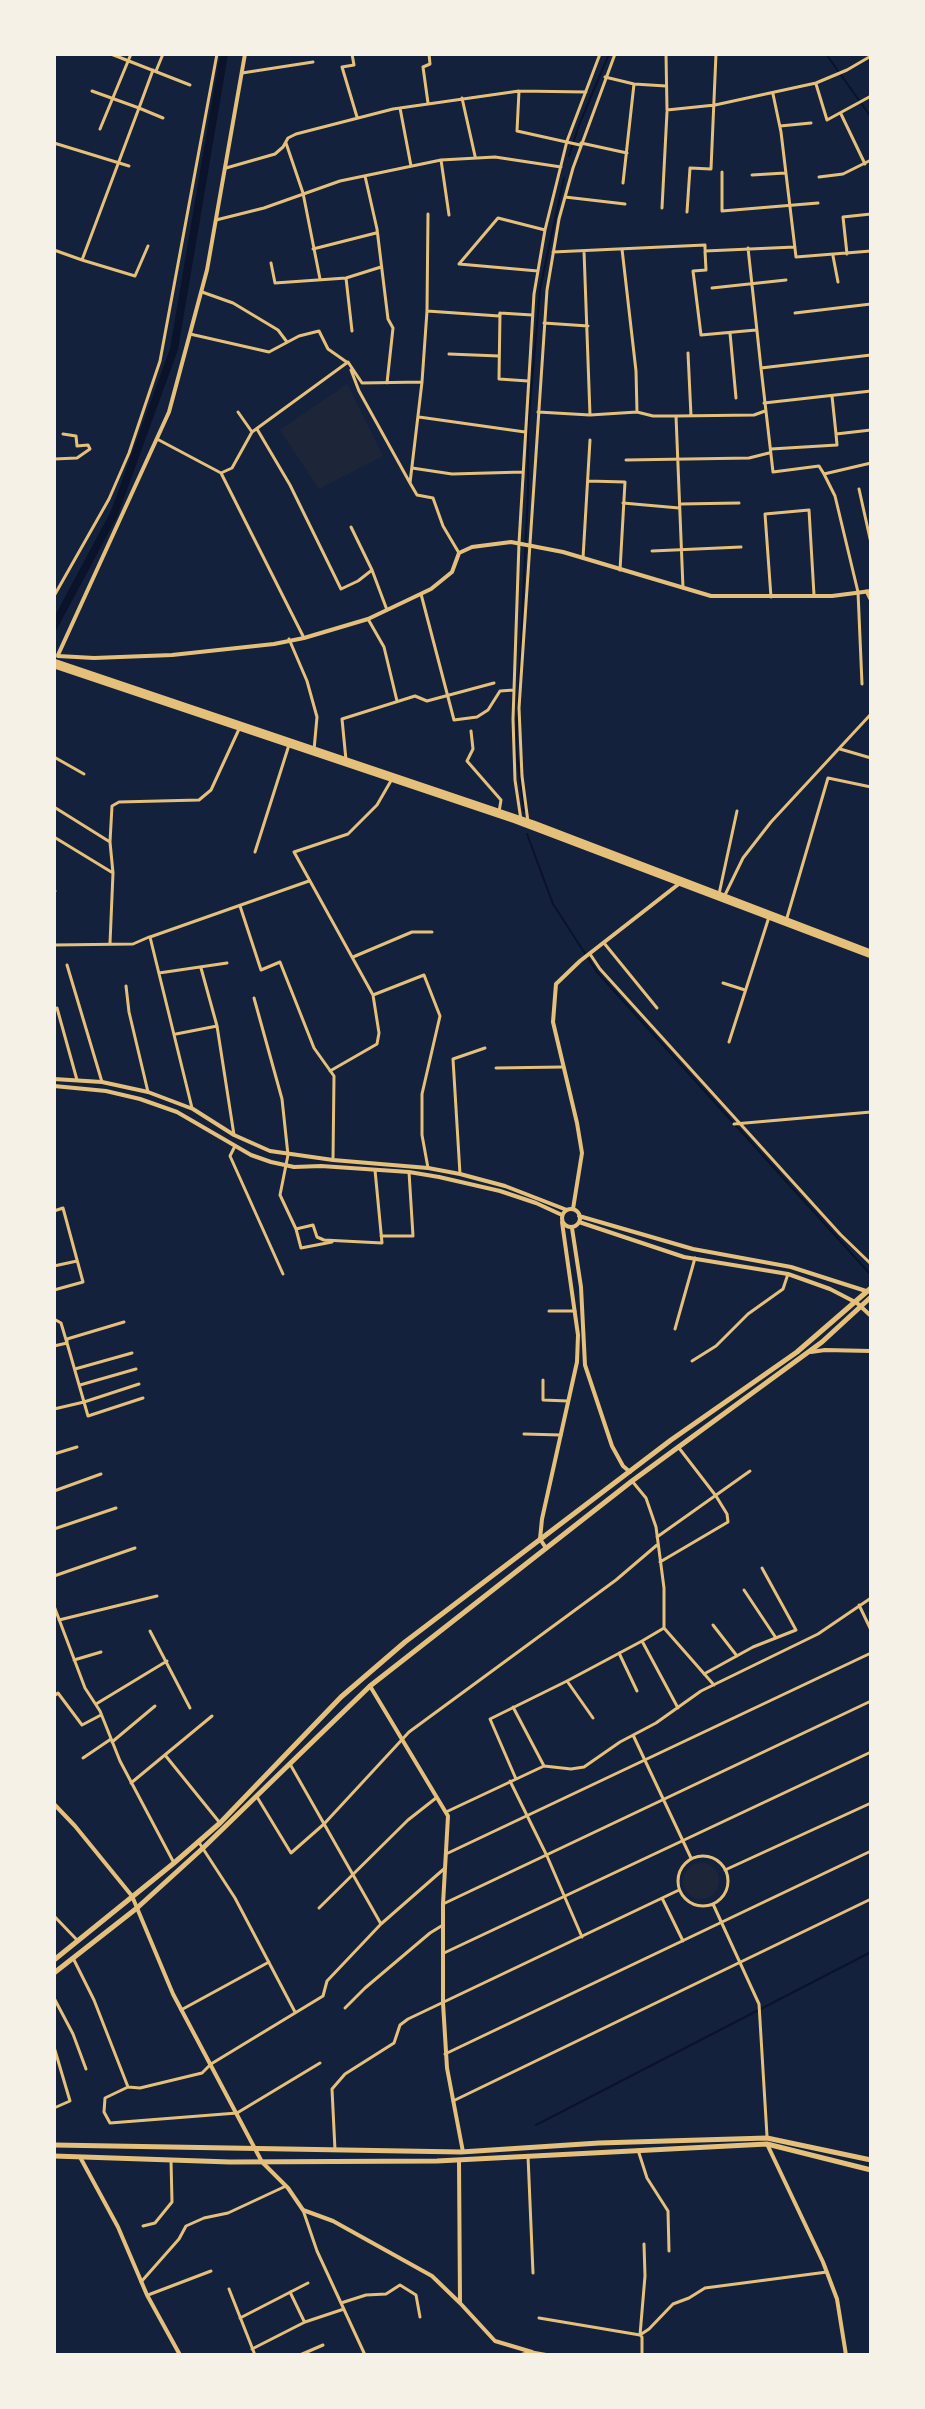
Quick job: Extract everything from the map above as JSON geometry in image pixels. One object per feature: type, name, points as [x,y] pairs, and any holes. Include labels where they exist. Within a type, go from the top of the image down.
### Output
[{"type":"main road","points":[[55,662],[346,764],[521,821]]},
{"type":"main road","points":[[289,744],[346,764]]},
{"type":"main road","points":[[392,779],[499,812],[871,954]]},
{"type":"main road","points":[[54,1973],[137,1908],[257,1797],[370,1686],[632,1481],[808,1353],[870,1293]]},
{"type":"main road","points":[[54,1960],[220,1823],[341,1697],[405,1642],[859,1305]]},
{"type":"main road","points":[[54,2145],[463,2152],[599,2143],[767,2141],[871,2160]]},
{"type":"main road","points":[[54,2156],[262,2162],[459,2159],[767,2141],[871,2170]]},
{"type":"street","points":[[111,54],[190,85]]},
{"type":"street","points":[[100,129],[131,54]]},
{"type":"street","points":[[82,260],[139,108],[163,54]]},
{"type":"street","points":[[54,596],[109,499],[129,453],[160,361],[217,54]]},
{"type":"street","points":[[245,54],[201,291],[169,412],[55,662],[172,655],[304,638],[368,619],[421,594],[452,572],[459,553],[472,547],[519,543],[583,558],[711,596],[814,596],[869,591],[871,601]]},
{"type":"street","points":[[352,54],[354,65],[342,67],[357,117]]},
{"type":"street","points":[[428,103],[423,67],[430,64],[429,54]]},
{"type":"street","points":[[521,821],[513,753],[514,690],[532,315],[545,230],[561,167],[600,54]]},
{"type":"street","points":[[529,824],[522,776],[519,708],[544,323],[553,252],[565,197],[580,144],[615,54]]},
{"type":"street","points":[[662,208],[667,110],[666,54]]},
{"type":"street","points":[[687,212],[690,168],[711,169],[716,54]]},
{"type":"street","points":[[667,110],[715,105],[816,83],[871,56]]},
{"type":"street","points":[[242,73],[313,62]]},
{"type":"street","points":[[605,77],[634,84],[666,86]]},
{"type":"street","points":[[816,83],[827,120],[871,96]]},
{"type":"street","points":[[623,183],[634,84]]},
{"type":"street","points":[[92,91],[163,118]]},
{"type":"street","points":[[226,168],[275,154],[288,138],[296,134],[357,117],[428,103],[519,91],[586,92]]},
{"type":"street","points":[[519,91],[517,131],[627,153]]},
{"type":"street","points":[[773,94],[780,126],[796,257],[871,251]]},
{"type":"street","points":[[462,98],[475,157]]},
{"type":"street","points":[[400,108],[411,166]]},
{"type":"street","points":[[841,114],[865,164]]},
{"type":"street","points":[[780,126],[811,123]]},
{"type":"street","points":[[54,143],[129,166]]},
{"type":"street","points":[[286,143],[303,193],[320,279]]},
{"type":"street","points":[[216,220],[365,176],[441,160],[495,157],[561,167]]},
{"type":"street","points":[[441,160],[449,215]]},
{"type":"street","points":[[819,177],[843,174],[871,160]]},
{"type":"street","points":[[722,172],[722,211],[818,203]]},
{"type":"street","points":[[752,175],[785,173]]},
{"type":"street","points":[[365,176],[377,233],[388,319],[393,328],[387,383]]},
{"type":"street","points":[[565,197],[625,204]]},
{"type":"street","points":[[410,483],[419,417],[427,311],[428,214]]},
{"type":"street","points":[[847,254],[843,217],[871,214]]},
{"type":"street","points":[[538,271],[459,264],[498,218],[545,230]]},
{"type":"street","points":[[313,249],[377,233]]},
{"type":"street","points":[[553,252],[705,245],[706,270],[693,271],[701,335],[756,330]]},
{"type":"street","points":[[54,250],[135,276],[148,246]]},
{"type":"street","points":[[748,247],[773,472],[819,466],[835,496],[858,592],[862,684]]},
{"type":"street","points":[[705,251],[795,247]]},
{"type":"street","points":[[622,249],[636,371],[637,412]]},
{"type":"street","points":[[584,251],[590,415]]},
{"type":"street","points":[[833,256],[838,282]]},
{"type":"street","points":[[271,263],[275,283],[346,278],[381,267]]},
{"type":"street","points":[[346,278],[352,331]]},
{"type":"street","points":[[712,288],[786,280]]},
{"type":"street","points":[[201,291],[233,303],[278,330],[287,342]]},
{"type":"street","points":[[795,313],[871,304]]},
{"type":"street","points":[[427,311],[532,315]]},
{"type":"street","points":[[500,313],[499,379],[528,381]]},
{"type":"street","points":[[544,323],[588,326]]},
{"type":"street","points":[[190,334],[269,352],[299,336],[319,331],[328,349],[348,362],[362,383],[422,382]]},
{"type":"street","points":[[730,333],[736,398]]},
{"type":"street","points":[[688,353],[691,416]]},
{"type":"street","points":[[449,354],[499,356]]},
{"type":"street","points":[[761,368],[871,355]]},
{"type":"street","points":[[221,473],[232,468],[256,428],[348,362]]},
{"type":"street","points":[[348,362],[359,391],[410,483],[417,495],[433,498],[443,526],[459,553]]},
{"type":"street","points":[[764,403],[871,391]]},
{"type":"street","points":[[626,460],[749,458],[770,451],[837,445],[832,396]]},
{"type":"street","points":[[538,412],[590,415],[637,412],[653,416],[691,416],[754,415],[765,411]]},
{"type":"street","points":[[238,412],[252,432]]},
{"type":"street","points":[[676,416],[683,589]]},
{"type":"street","points":[[419,417],[525,432]]},
{"type":"street","points":[[256,428],[290,485],[341,589],[372,570]]},
{"type":"street","points":[[836,434],[871,430]]},
{"type":"street","points":[[54,459],[77,458],[90,449],[88,445],[77,446],[76,436],[63,434]]},
{"type":"street","points":[[157,439],[221,473],[304,638]]},
{"type":"street","points":[[583,558],[590,440]]},
{"type":"street","points":[[824,474],[871,463]]},
{"type":"street","points":[[412,468],[452,474],[523,472]]},
{"type":"street","points":[[588,481],[625,482],[620,570]]},
{"type":"street","points":[[859,489],[871,543]]},
{"type":"street","points":[[623,503],[680,506],[739,503]]},
{"type":"street","points":[[771,597],[765,514],[809,510],[814,596]]},
{"type":"street","points":[[351,527],[387,610]]},
{"type":"street","points":[[652,551],[741,547]]},
{"type":"street","points":[[421,594],[454,720],[477,717],[488,710],[500,691],[514,690]]},
{"type":"street","points":[[368,619],[384,647],[398,702]]},
{"type":"street","points":[[289,639],[307,681],[317,717],[314,751]]},
{"type":"street","points":[[346,764],[342,719],[415,696],[427,701],[494,683]]},
{"type":"street","points":[[722,897],[743,858],[781,811],[871,714]]},
{"type":"street","points":[[110,943],[112,806],[119,802],[199,800],[211,790],[240,727]]},
{"type":"street","points":[[471,731],[473,749],[467,761],[501,800],[499,812]]},
{"type":"street","points":[[255,852],[289,744]]},
{"type":"street","points":[[839,749],[871,758]]},
{"type":"street","points":[[54,757],[84,774]]},
{"type":"street","points":[[786,922],[828,778],[871,787]]},
{"type":"street","points":[[330,1071],[377,1044],[378,1026],[373,995],[294,852],[348,834],[377,805],[392,779]]},
{"type":"street","points":[[54,807],[110,842]]},
{"type":"street","points":[[722,897],[737,811]]},
{"type":"street","points":[[54,837],[113,873]]},
{"type":"street","points":[[54,945],[133,944],[309,881]]},
{"type":"street","points":[[562,1218],[570,1210],[582,1153],[553,1022],[556,984],[580,961],[680,882]]},
{"type":"street","points":[[240,906],[261,970],[280,962],[314,1048],[334,1076],[333,1160]]},
{"type":"street","points":[[729,1042],[770,916]]},
{"type":"street","points":[[352,957],[412,932],[432,932]]},
{"type":"street","points":[[150,937],[193,1109]]},
{"type":"street","points":[[604,943],[657,1008]]},
{"type":"street","points":[[589,954],[871,1264]]},
{"type":"street","points":[[159,973],[227,963]]},
{"type":"street","points":[[67,965],[102,1082]]},
{"type":"street","points":[[201,968],[217,1026],[234,1135]]},
{"type":"street","points":[[373,995],[424,975],[440,1016],[422,1094],[422,1135],[428,1168]]},
{"type":"street","points":[[723,983],[745,990]]},
{"type":"street","points":[[126,986],[148,1092]]},
{"type":"street","points":[[254,998],[282,1099],[288,1155],[280,1195],[301,1248],[336,1241]]},
{"type":"street","points":[[57,1008],[77,1080]]},
{"type":"street","points":[[176,1034],[217,1026]]},
{"type":"street","points":[[460,1174],[453,1059],[485,1048]]},
{"type":"street","points":[[496,1068],[562,1067]]},
{"type":"street","points":[[54,1079],[102,1082],[148,1092],[193,1109],[234,1135],[270,1151],[428,1168],[505,1186],[570,1210],[579,1219],[654,1248],[788,1274],[830,1289],[859,1305],[871,1316]]},
{"type":"street","points":[[54,1086],[77,1087],[140,1099],[177,1112],[251,1155],[285,1165],[409,1172],[500,1191],[536,1203],[562,1218],[566,1226],[572,1228]]},
{"type":"street","points":[[734,1124],[871,1112]]},
{"type":"street","points":[[235,1146],[230,1156],[283,1274]]},
{"type":"street","points":[[296,1229],[313,1225],[317,1237],[382,1243],[375,1170]]},
{"type":"street","points":[[381,1236],[413,1236],[409,1172]]},
{"type":"street","points":[[54,1211],[63,1208],[83,1282],[54,1290]]},
{"type":"street","points":[[546,1548],[540,1539],[577,1362],[575,1311],[562,1218]]},
{"type":"street","points":[[579,1219],[572,1228],[581,1287],[585,1365],[612,1446],[630,1472]]},
{"type":"street","points":[[579,1219],[693,1249],[791,1267],[870,1293]]},
{"type":"street","points":[[675,1329],[695,1258]]},
{"type":"street","points":[[54,1266],[77,1261]]},
{"type":"street","points":[[692,1361],[716,1346],[748,1314],[783,1289],[788,1274]]},
{"type":"street","points":[[549,1311],[575,1311]]},
{"type":"street","points":[[54,1319],[61,1323],[88,1416],[143,1398]]},
{"type":"street","points":[[67,1343],[67,1339],[124,1322]]},
{"type":"street","points":[[54,1346],[67,1343]]},
{"type":"street","points":[[808,1353],[825,1350],[871,1351]]},
{"type":"street","points":[[75,1369],[132,1353]]},
{"type":"street","points":[[80,1385],[136,1369]]},
{"type":"street","points":[[543,1380],[543,1400],[568,1401]]},
{"type":"street","points":[[54,1409],[139,1384]]},
{"type":"street","points":[[524,1434],[561,1435]]},
{"type":"street","points":[[54,1454],[77,1447]]},
{"type":"street","points":[[660,1562],[728,1522],[727,1514],[716,1496],[678,1447]]},
{"type":"street","points":[[657,1537],[750,1471]]},
{"type":"street","points":[[54,1491],[101,1474]]},
{"type":"street","points":[[632,1481],[646,1498],[656,1527],[664,1628],[714,1685]]},
{"type":"street","points":[[54,1529],[116,1508]]},
{"type":"street","points":[[257,1797],[291,1853],[324,1824],[409,1732],[616,1580],[657,1545]]},
{"type":"street","points":[[54,1576],[135,1548]]},
{"type":"street","points":[[704,1674],[796,1630],[762,1568]]},
{"type":"street","points":[[744,1590],[776,1638]]},
{"type":"street","points":[[59,1620],[157,1596]]},
{"type":"street","points":[[446,1812],[544,1766],[584,1767],[714,1685],[818,1634],[871,1598]]},
{"type":"street","points":[[859,1605],[871,1630]]},
{"type":"street","points":[[54,1606],[85,1688],[96,1704],[131,1783],[174,1863]]},
{"type":"street","points":[[713,1625],[737,1656]]},
{"type":"street","points":[[516,1779],[490,1719],[664,1628]]},
{"type":"street","points":[[150,1631],[190,1708]]},
{"type":"street","points":[[642,1641],[678,1708]]},
{"type":"street","points":[[74,1660],[101,1652]]},
{"type":"street","points":[[619,1653],[637,1691]]},
{"type":"street","points":[[446,1854],[871,1653]]},
{"type":"street","points":[[96,1704],[167,1661]]},
{"type":"street","points":[[567,1681],[593,1718]]},
{"type":"street","points":[[370,1686],[446,1812],[443,1904],[445,2054],[463,2152]]},
{"type":"street","points":[[54,1696],[58,1693],[63,1698],[82,1725],[101,1715]]},
{"type":"street","points":[[443,1904],[871,1701]]},
{"type":"street","points":[[83,1758],[155,1706]]},
{"type":"street","points":[[513,1707],[544,1766]]},
{"type":"street","points":[[131,1783],[212,1716]]},
{"type":"street","points":[[633,1735],[691,1858]]},
{"type":"street","points":[[443,1953],[871,1752]]},
{"type":"street","points":[[165,1755],[220,1823]]},
{"type":"street","points":[[290,1763],[381,1924]]},
{"type":"street","points":[[510,1781],[566,1896],[582,1937]]},
{"type":"street","points":[[319,1908],[408,1820],[437,1797]]},
{"type":"street","points":[[725,1870],[871,1803]]},
{"type":"street","points":[[54,1804],[132,1896],[181,2010],[262,2162],[286,2186],[303,2210],[317,2251],[365,2355]]},
{"type":"street","points":[[198,1841],[235,1898],[295,2012]]},
{"type":"street","points":[[445,2054],[871,1851]]},
{"type":"street","points":[[711,1857],[725,1870],[726,1890],[713,1904],[693,1904],[679,1890],[679,1872],[691,1858],[711,1857]]},
{"type":"street","points":[[320,2063],[237,2113],[110,2123],[104,2112],[105,2098],[128,2087],[140,2088],[202,2073],[211,2064],[323,1996],[327,1981],[381,1924],[445,1868]]},
{"type":"street","points":[[335,2152],[332,2089],[345,2074],[394,2043],[400,2025],[679,1890]]},
{"type":"street","points":[[662,1898],[683,1941]]},
{"type":"street","points":[[453,2101],[871,1899]]},
{"type":"street","points":[[713,1904],[759,2004],[767,2141],[837,2299],[846,2355]]},
{"type":"street","points":[[55,1917],[78,1941]]},
{"type":"street","points":[[345,2008],[430,1933],[444,1925]]},
{"type":"street","points":[[73,1958],[94,2000],[128,2087]]},
{"type":"street","points":[[181,2010],[269,1962]]},
{"type":"street","points":[[54,1998],[73,2034],[86,2069]]},
{"type":"street","points":[[54,2047],[70,2101],[54,2108]]},
{"type":"street","points":[[637,2149],[647,2178],[668,2211],[669,2251]]},
{"type":"street","points":[[79,2156],[118,2227],[147,2295],[180,2355]]},
{"type":"street","points":[[528,2156],[533,2273]]},
{"type":"street","points":[[459,2159],[460,2303]]},
{"type":"street","points":[[143,2226],[155,2223],[172,2202],[171,2160]]},
{"type":"street","points":[[141,2282],[179,2239],[186,2226],[228,2213],[286,2186]]},
{"type":"street","points":[[303,2210],[333,2221],[432,2276],[495,2341],[549,2355]]},
{"type":"street","points":[[642,2355],[644,2244]]},
{"type":"street","points":[[147,2295],[211,2271]]},
{"type":"street","points":[[539,2318],[640,2335],[673,2304],[705,2288],[827,2272]]},
{"type":"street","points":[[240,2318],[308,2283]]},
{"type":"street","points":[[341,2303],[366,2295],[386,2294],[400,2285],[416,2295],[420,2317]]},
{"type":"street","points":[[229,2289],[255,2355]]},
{"type":"street","points":[[290,2292],[305,2322]]},
{"type":"street","points":[[252,2349],[305,2322],[344,2309]]},
{"type":"street","points":[[300,2355],[323,2345]]},
{"type":"street","points":[[519,2355],[532,2352]]},
{"type":"shaded area","points":[[347,384],[383,456],[319,489],[280,430]]},
{"type":"shaded area","points":[[701,1863],[714,1868],[719,1881],[714,1894],[701,1899],[688,1894],[683,1881],[688,1868]]},
{"type":"waterway","points":[[54,626],[114,514],[174,349],[224,54]]},
{"type":"waterway","points":[[569,156],[609,54]]},
{"type":"waterway","points":[[826,54],[871,117]]},
{"type":"waterway","points":[[524,811],[516,747],[528,492],[528,428],[540,289],[564,178]]},
{"type":"waterway","points":[[527,834],[553,904],[597,972],[871,1275]]},
{"type":"waterway","points":[[536,2125],[871,1952]]}]
